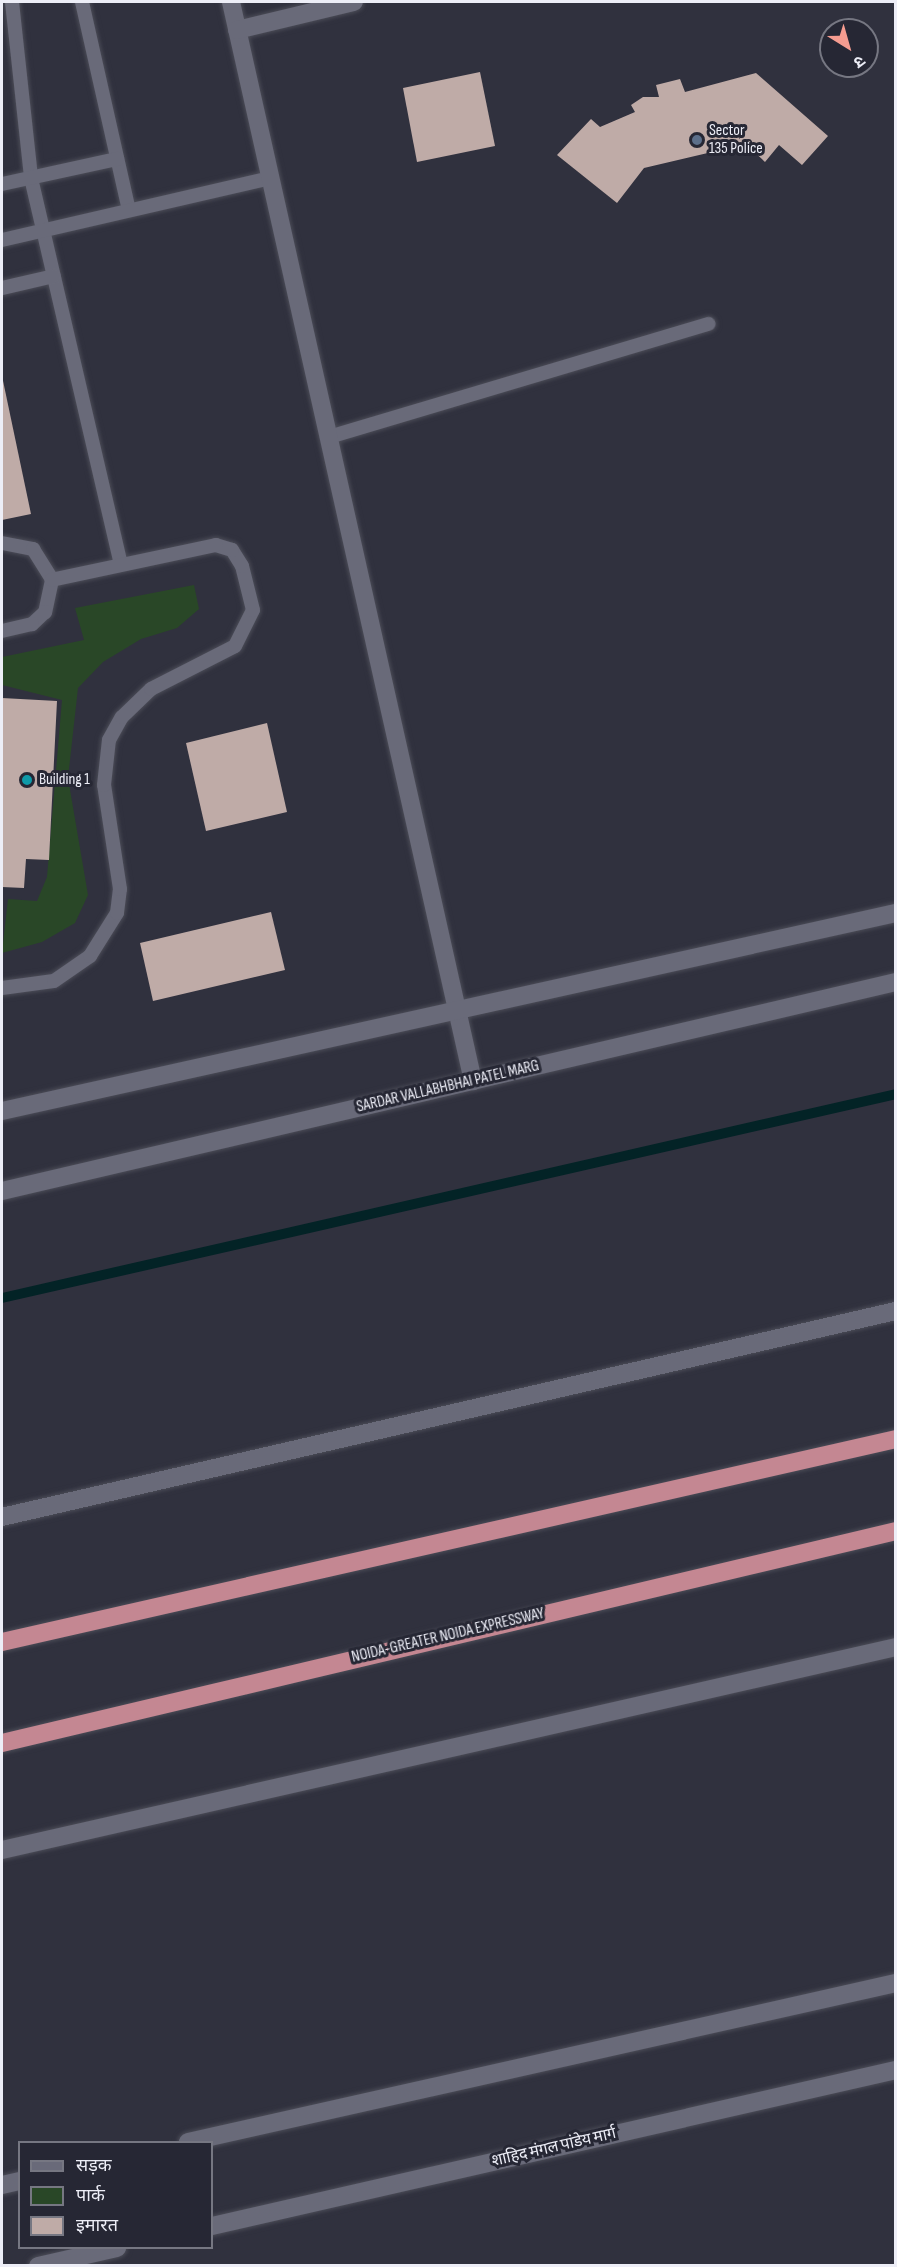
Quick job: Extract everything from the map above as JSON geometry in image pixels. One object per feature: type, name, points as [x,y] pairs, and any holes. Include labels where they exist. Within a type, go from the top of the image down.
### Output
[{"type":"highway","points":[[2,1642],[896,1439]]},
{"type":"highway","name":"NOIDA-GREATER NOIDA EXPRESSWAY","points":[[2,1743],[896,1531]]},
{"type":"street","points":[[231,2],[473,1081]]},
{"type":"street","points":[[237,30],[354,2]]},
{"type":"street","points":[[2,1111],[458,1014],[896,913]]},
{"type":"street","name":"SARDAR VALLABHBHAI PATEL MARG","points":[[2,1191],[896,982]]},
{"type":"street","points":[[2,1517],[896,1311]]},
{"type":"street","points":[[2,1850],[896,1647]]},
{"type":"street","points":[[192,2141],[896,1983]]},
{"type":"street","name":"शाहिद मंगल पांडेय मार्ग","points":[[213,2226],[896,2070]]},
{"type":"street","points":[[2,2185],[18,2181]]},
{"type":"street","points":[[38,2265],[108,2249]]},
{"type":"lane","points":[[12,2],[31,178],[121,565]]},
{"type":"lane","points":[[82,2],[129,210]]},
{"type":"lane","points":[[2,184],[117,159]]},
{"type":"lane","points":[[2,240],[270,178]]},
{"type":"lane","points":[[2,288],[54,276]]},
{"type":"lane","points":[[329,437],[709,324]]},
{"type":"lane","points":[[2,543],[33,549],[52,580],[45,612],[32,624],[2,631]]},
{"type":"lane","points":[[2,988],[54,981],[90,956],[117,913],[120,889],[104,785],[109,740],[122,717],[150,689],[218,657],[247,630],[253,610],[242,566],[232,550],[216,545],[52,580]]},
{"type":"green space","points":[[194,585],[199,609],[177,628],[141,639],[103,662],[78,688],[68,778],[88,895],[75,923],[42,942],[2,953],[8,899],[37,901],[47,877],[62,700],[2,685],[2,657],[84,640],[75,608]]},
{"type":"building","points":[[480,72],[495,146],[417,162],[403,88]]},
{"type":"building","name":"Sector 135 Police","points":[[756,73],[828,136],[802,165],[779,145],[765,162],[746,144],[644,168],[617,203],[557,155],[591,119],[600,127],[635,112],[631,105],[643,97],[659,97],[656,85],[680,79],[685,92]]},
{"type":"building","points":[[2,376],[31,514],[2,520]]},
{"type":"building","name":"Building 1","points":[[2,698],[57,701],[49,860],[26,859],[24,888],[2,887]]},
{"type":"building","points":[[267,723],[287,812],[206,831],[186,743]]},
{"type":"building","points":[[271,912],[285,970],[153,1001],[140,943]]},
{"type":"waterway","points":[[2,1298],[896,1094]]},
{"type":"place","name":"Sector 135 Police","points":[[697,140]]},
{"type":"place","name":"Building 1","points":[[27,780]]}]
